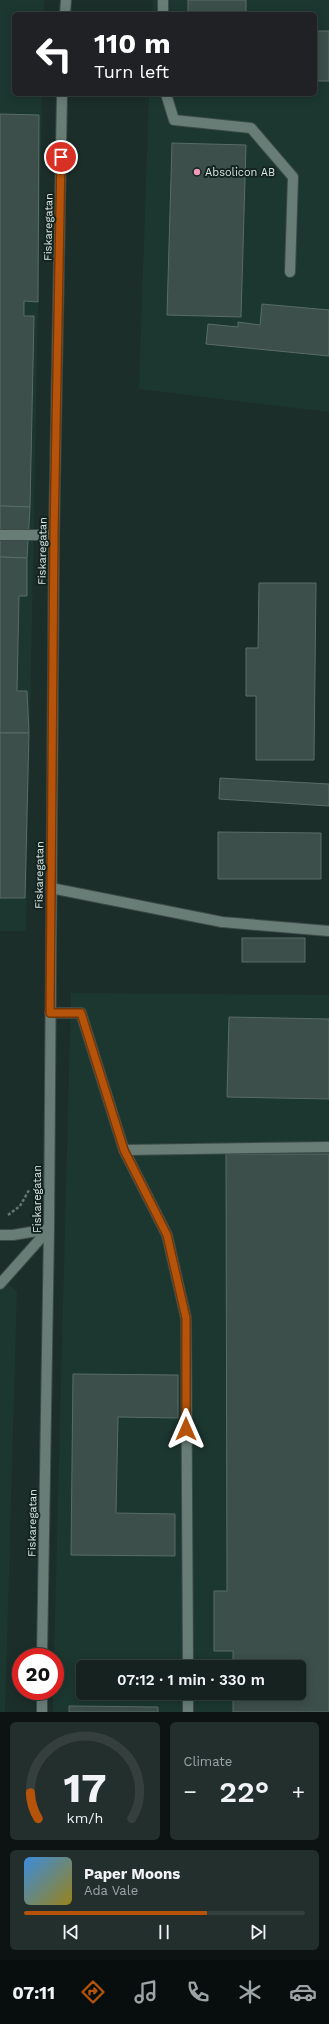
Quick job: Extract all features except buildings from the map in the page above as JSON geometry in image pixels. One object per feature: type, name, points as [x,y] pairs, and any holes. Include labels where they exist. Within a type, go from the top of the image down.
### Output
[{"type":"street","points":[[65,12],[66,0]]},
{"type":"street","points":[[163,12],[164,0]]},
{"type":"street","name":"Fiskaregatan","points":[[42,1648],[49,1229],[54,535],[62,96]]},
{"type":"street","points":[[167,96],[174,120],[251,128],[293,178],[290,272]]},
{"type":"street","points":[[0,535],[54,535]]},
{"type":"street","points":[[51,888],[222,922],[329,931]]},
{"type":"street","points":[[50,1013],[81,1013],[124,1150],[167,1235],[186,1318],[188,1660]]},
{"type":"street","points":[[124,1150],[329,1147]]},
{"type":"street","points":[[0,1235],[13,1236],[49,1229]]},
{"type":"street","points":[[0,1284],[49,1229]]},
{"type":"street","points":[[42,1700],[42,1712]]},
{"type":"street","points":[[188,1700],[188,1712]]},
{"type":"shaded area","points":[[0,0],[44,0],[44,12],[12,12],[12,96],[42,96],[26,931],[0,931]]},
{"type":"shaded area","points":[[153,0],[329,0],[329,412],[139,389],[149,96],[317,96],[317,12],[152,12]]},
{"type":"shaded area","points":[[71,993],[329,995],[329,1712],[53,1712],[53,1700],[64,1700],[64,1648],[54,1648]]},
{"type":"shaded area","points":[[0,1279],[17,1291],[5,1712],[0,1712]]},
{"type":"place","name":"Absolicon AB","points":[[197,172]]},
{"type":"route","points":[[61,157],[54,535],[50,1013],[81,1013],[124,1150],[167,1235],[186,1318],[186,1429]]}]
